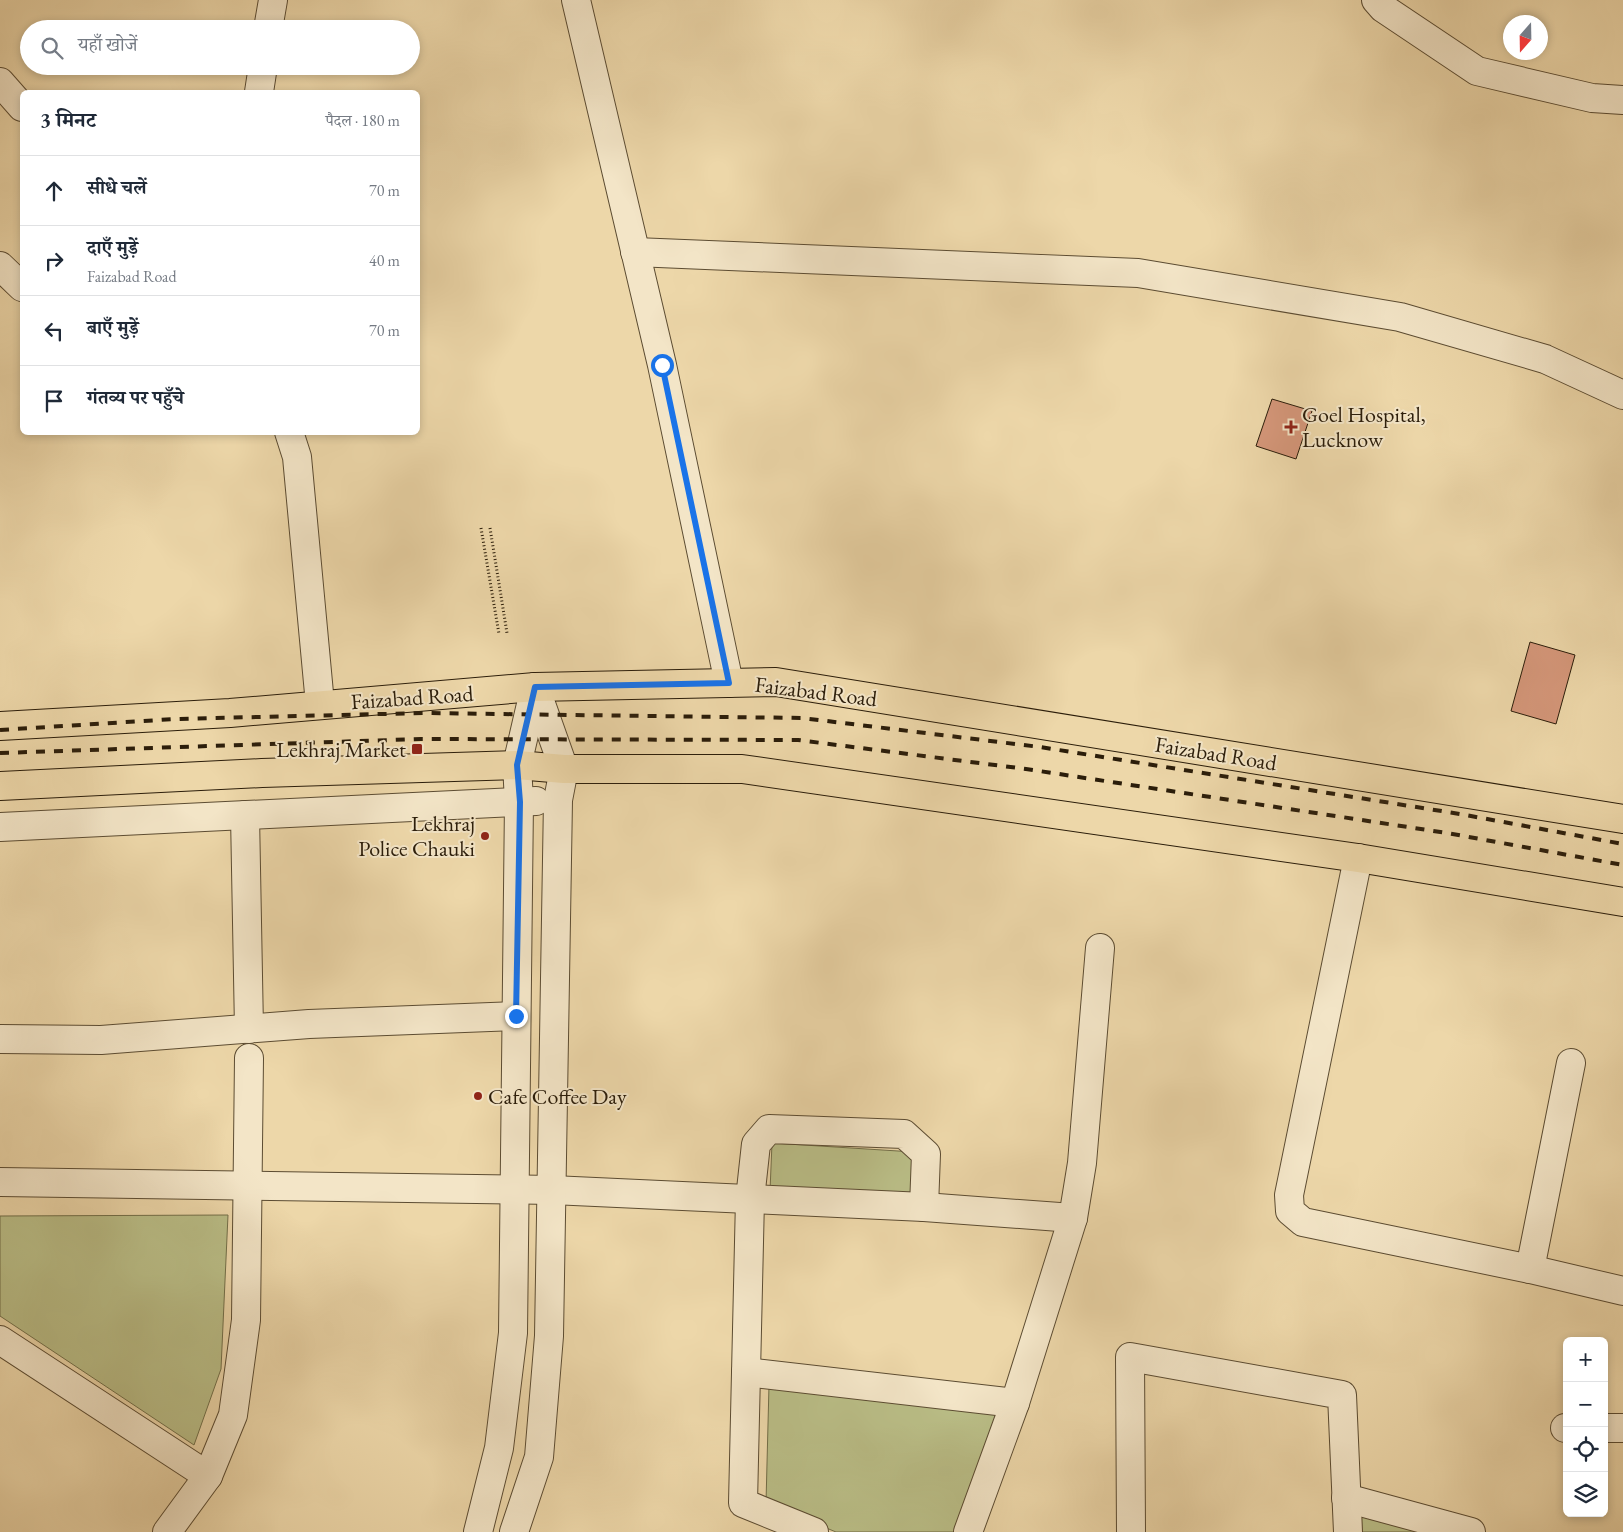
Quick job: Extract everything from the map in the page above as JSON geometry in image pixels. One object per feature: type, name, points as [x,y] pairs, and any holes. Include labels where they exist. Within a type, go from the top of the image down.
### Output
[{"type":"main road","name":"Faizabad Road","points":[[0,726],[230,713],[535,687],[776,682],[1623,819]]},
{"type":"main road","points":[[0,786],[262,773],[517,765],[564,769],[742,769],[1358,858],[1623,902]]},
{"type":"street","points":[[270,20],[273,0]]},
{"type":"street","points":[[576,0],[662,365],[729,683]]},
{"type":"street","points":[[1376,0],[1403,10],[1476,71],[1592,98],[1623,100]]},
{"type":"street","points":[[259,90],[262,75]]},
{"type":"street","points":[[0,82],[20,105]]},
{"type":"street","points":[[635,252],[1138,273],[1400,317],[1545,359],[1623,394]]},
{"type":"street","points":[[0,266],[20,285]]},
{"type":"street","points":[[290,435],[297,457],[320,704]]},
{"type":"street","points":[[478,1532],[499,1448],[513,1333],[520,802],[517,765],[535,687]]},
{"type":"street","points":[[514,1532],[539,1458],[549,1336],[558,800],[564,769],[535,687]]},
{"type":"street","points":[[0,827],[558,800]]},
{"type":"street","points":[[245,815],[249,1029]]},
{"type":"street","points":[[1358,858],[1289,1195],[1290,1211],[1303,1222],[1530,1269],[1623,1291]]},
{"type":"street","points":[[968,1532],[1015,1403],[1073,1218],[1082,1164],[1100,948]]},
{"type":"street","points":[[0,1039],[101,1040],[309,1024],[516,1016]]},
{"type":"street","points":[[167,1532],[208,1476],[233,1415],[246,1320],[249,1058]]},
{"type":"street","points":[[1530,1269],[1571,1063]]},
{"type":"street","points":[[814,1532],[743,1503],[750,1199],[756,1144],[769,1129],[904,1134],[926,1154],[924,1208]]},
{"type":"street","points":[[0,1182],[552,1190],[924,1208],[1073,1218]]},
{"type":"street","points":[[0,1340],[208,1476]]},
{"type":"street","points":[[1131,1532],[1130,1357],[1342,1395],[1348,1532]]},
{"type":"street","points":[[746,1372],[1015,1403]]},
{"type":"street","points":[[1608,1428],[1623,1428]]},
{"type":"street","points":[[1346,1498],[1472,1532]]},
{"type":"path","points":[[481,528],[499,634]]},
{"type":"path","points":[[490,528],[508,633]]},
{"type":"green space","points":[[772,1143],[914,1152],[912,1199],[770,1191]]},
{"type":"green space","points":[[228,1215],[221,1369],[194,1445],[0,1316],[0,1216]]},
{"type":"green space","points":[[769,1385],[999,1412],[957,1532],[836,1532],[766,1503]]},
{"type":"green space","points":[[1359,1509],[1436,1532],[1360,1532]]},
{"type":"building","points":[[1272,399],[1312,411],[1296,459],[1256,446]]},
{"type":"building","points":[[1530,642],[1575,655],[1556,724],[1511,711]]},
{"type":"railway","points":[[0,730],[175,719],[423,713],[802,718],[1040,747],[1460,814],[1623,844]]},
{"type":"railway","points":[[0,753],[421,739],[798,740],[1026,769],[1447,833],[1623,865]]},
{"type":"place","name":"Goel Hospital, Lucknow","points":[[1291,427]]},
{"type":"place","name":"Lekhraj Market","points":[[417,749]]},
{"type":"place","name":"Lekhraj Police Chauki","points":[[485,836]]},
{"type":"place","name":"Cafe Coffee Day","points":[[478,1096]]},
{"type":"route","points":[[516,1016],[520,802],[517,765],[535,687],[729,683],[662,365]]}]
